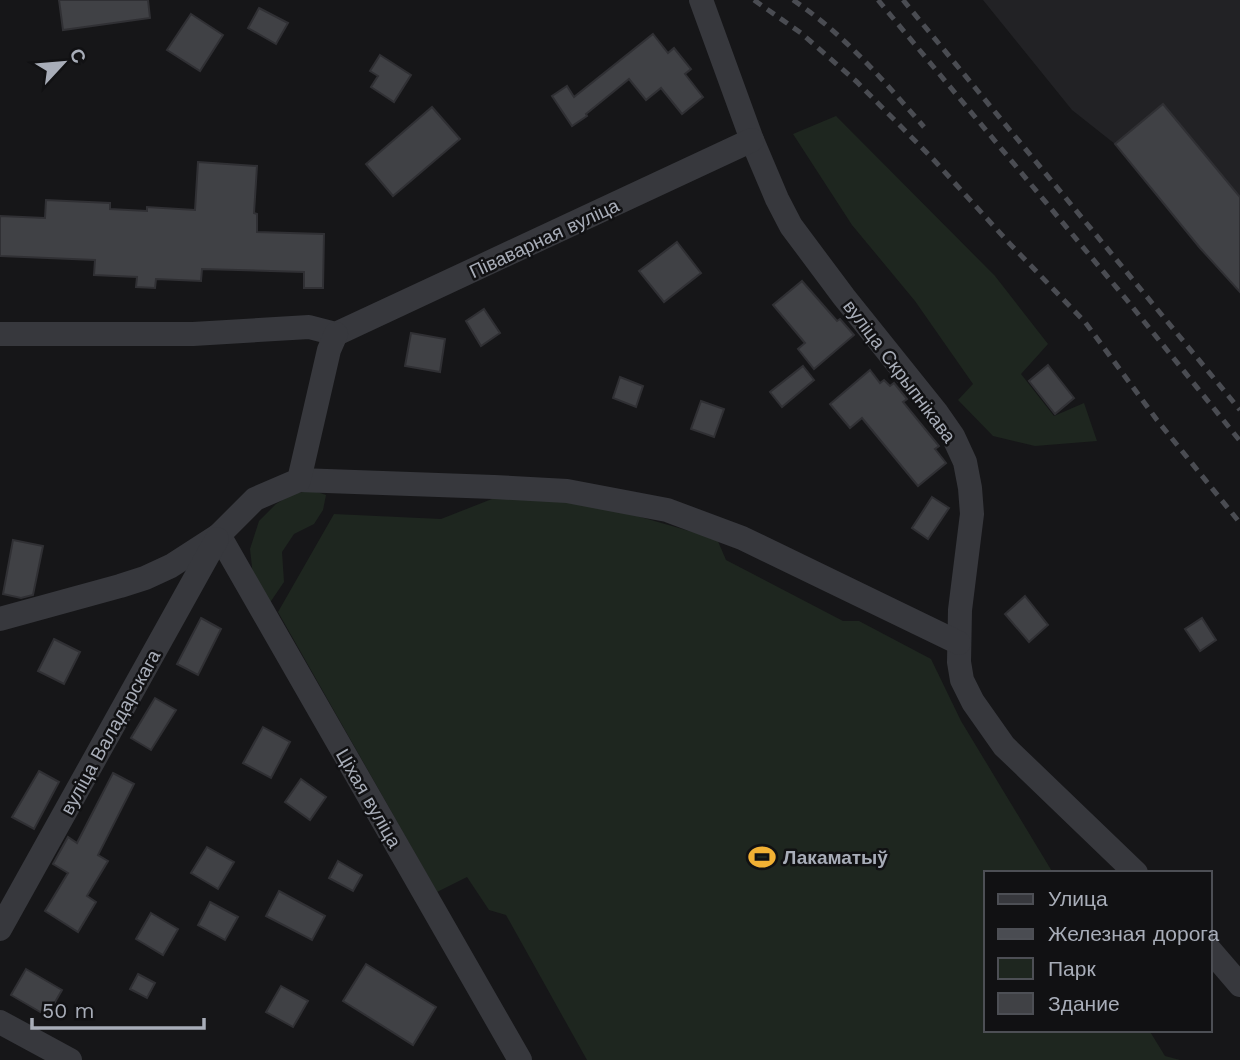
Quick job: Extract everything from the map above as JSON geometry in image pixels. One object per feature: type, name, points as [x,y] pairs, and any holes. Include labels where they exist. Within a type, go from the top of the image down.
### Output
[{"type":"street","name":"вуліца Скрыпнікава","points":[[701,0],[752,140],[791,226],[937,413],[953,436],[965,462],[971,488],[972,514],[960,610],[959,662],[962,680],[973,702],[1004,746],[1134,871]]},
{"type":"street","name":"Піваварная вуліца","points":[[336,334],[752,140]]},
{"type":"street","points":[[0,334],[193,334],[309,327],[336,334],[329,349],[299,480]]},
{"type":"street","points":[[0,619],[120,586],[171,566],[219,535],[255,499],[299,480],[567,492],[667,510],[742,538],[959,643]]},
{"type":"street","name":"вуліца Валадарскага","points":[[0,929],[219,535]]},
{"type":"street","name":"Ціхая вуліца","points":[[219,535],[520,1060]]},
{"type":"street","points":[[1212,952],[1240,985]]},
{"type":"street","points":[[0,1022],[70,1060]]},
{"type":"shaded area","points":[[983,0],[1240,0],[1240,292],[1115,144],[1072,110]]},
{"type":"green space","points":[[836,116],[995,276],[1048,344],[1021,374],[1054,416],[1084,403],[1097,441],[1035,446],[993,436],[958,400],[973,384],[915,301],[852,225],[793,134]]},
{"type":"green space","points":[[314,491],[326,495],[323,510],[314,524],[294,534],[282,552],[284,582],[269,604],[253,576],[250,549],[259,521],[276,504],[294,493]]},
{"type":"green space","points":[[497,497],[599,505],[717,539],[726,560],[843,621],[859,621],[931,659],[961,721],[1052,871],[984,871],[984,1032],[1150,1032],[1165,1056],[1180,1060],[587,1060],[506,915],[489,910],[467,877],[437,892],[278,612],[334,514],[441,519]]},
{"type":"building","points":[[59,0],[148,0],[150,18],[63,30]]},
{"type":"building","points":[[259,8],[288,23],[276,44],[248,28]]},
{"type":"building","points":[[191,14],[223,35],[200,71],[167,50]]},
{"type":"building","points":[[653,34],[668,53],[674,48],[691,69],[685,74],[703,97],[682,114],[661,88],[646,100],[629,79],[572,126],[552,96],[567,86],[574,97]]},
{"type":"building","points":[[380,55],[411,75],[394,102],[371,87],[378,76],[370,71]]},
{"type":"building","points":[[1163,104],[1240,197],[1240,292],[1200,248],[1115,144]]},
{"type":"building","points":[[432,107],[460,139],[393,196],[366,164]]},
{"type":"building","points":[[198,162],[257,166],[254,213],[257,214],[257,232],[324,234],[323,288],[304,288],[304,272],[202,269],[201,281],[156,279],[155,288],[136,287],[137,277],[94,275],[95,260],[0,256],[0,216],[45,218],[46,200],[110,203],[110,209],[147,211],[147,207],[195,210]]},
{"type":"building","points":[[677,242],[701,273],[664,302],[639,271]]},
{"type":"building","points":[[802,281],[837,321],[840,319],[854,335],[814,369],[798,349],[805,343],[773,305]]},
{"type":"building","points":[[484,309],[500,333],[481,346],[466,321]]},
{"type":"building","points":[[411,333],[445,339],[440,372],[405,366]]},
{"type":"building","points":[[1048,365],[1074,398],[1055,414],[1029,381]]},
{"type":"building","points":[[803,366],[814,380],[782,407],[770,392]]},
{"type":"building","points":[[870,370],[880,383],[884,380],[890,386],[894,383],[907,399],[903,402],[939,446],[935,449],[946,463],[918,486],[862,418],[850,428],[830,404]]},
{"type":"building","points":[[620,377],[643,386],[636,407],[613,398]]},
{"type":"building","points":[[701,401],[724,409],[714,437],[691,429]]},
{"type":"building","points":[[932,497],[949,508],[928,539],[912,528]]},
{"type":"building","points":[[13,540],[43,546],[33,595],[21,598],[3,594]]},
{"type":"building","points":[[1025,596],[1048,625],[1029,642],[1005,614]]},
{"type":"building","points":[[201,618],[221,629],[198,675],[177,664]]},
{"type":"building","points":[[1202,618],[1216,640],[1200,651],[1185,629]]},
{"type":"building","points":[[54,639],[80,652],[64,684],[38,671]]},
{"type":"building","points":[[155,698],[176,710],[151,750],[131,738]]},
{"type":"building","points":[[263,727],[290,742],[271,778],[243,763]]},
{"type":"building","points":[[39,771],[59,782],[34,829],[12,817]]},
{"type":"building","points":[[113,773],[134,784],[98,855],[108,861],[87,896],[96,902],[78,932],[45,911],[68,873],[53,864],[68,837],[77,843]]},
{"type":"building","points":[[301,779],[326,797],[310,820],[285,802]]},
{"type":"building","points":[[207,847],[234,862],[218,889],[191,873]]},
{"type":"building","points":[[338,861],[362,875],[353,891],[329,878]]},
{"type":"building","points":[[279,891],[325,916],[312,940],[266,916]]},
{"type":"building","points":[[210,902],[238,917],[225,940],[198,925]]},
{"type":"building","points":[[151,913],[178,929],[163,955],[136,939]]},
{"type":"building","points":[[366,964],[436,1007],[413,1045],[343,1001]]},
{"type":"building","points":[[26,969],[62,990],[47,1016],[11,995]]},
{"type":"building","points":[[138,974],[155,983],[147,998],[130,989]]},
{"type":"building","points":[[281,986],[308,1001],[293,1027],[266,1012]]},
{"type":"railway","points":[[754,0],[801,33],[857,82],[1085,322],[1157,420],[1240,523]]},
{"type":"railway","points":[[793,0],[846,43],[924,127]]},
{"type":"railway","points":[[878,0],[1240,441]]},
{"type":"railway","points":[[903,0],[1240,410]]},
{"type":"place","name":"Лакаматыў","points":[[762,857]]}]
